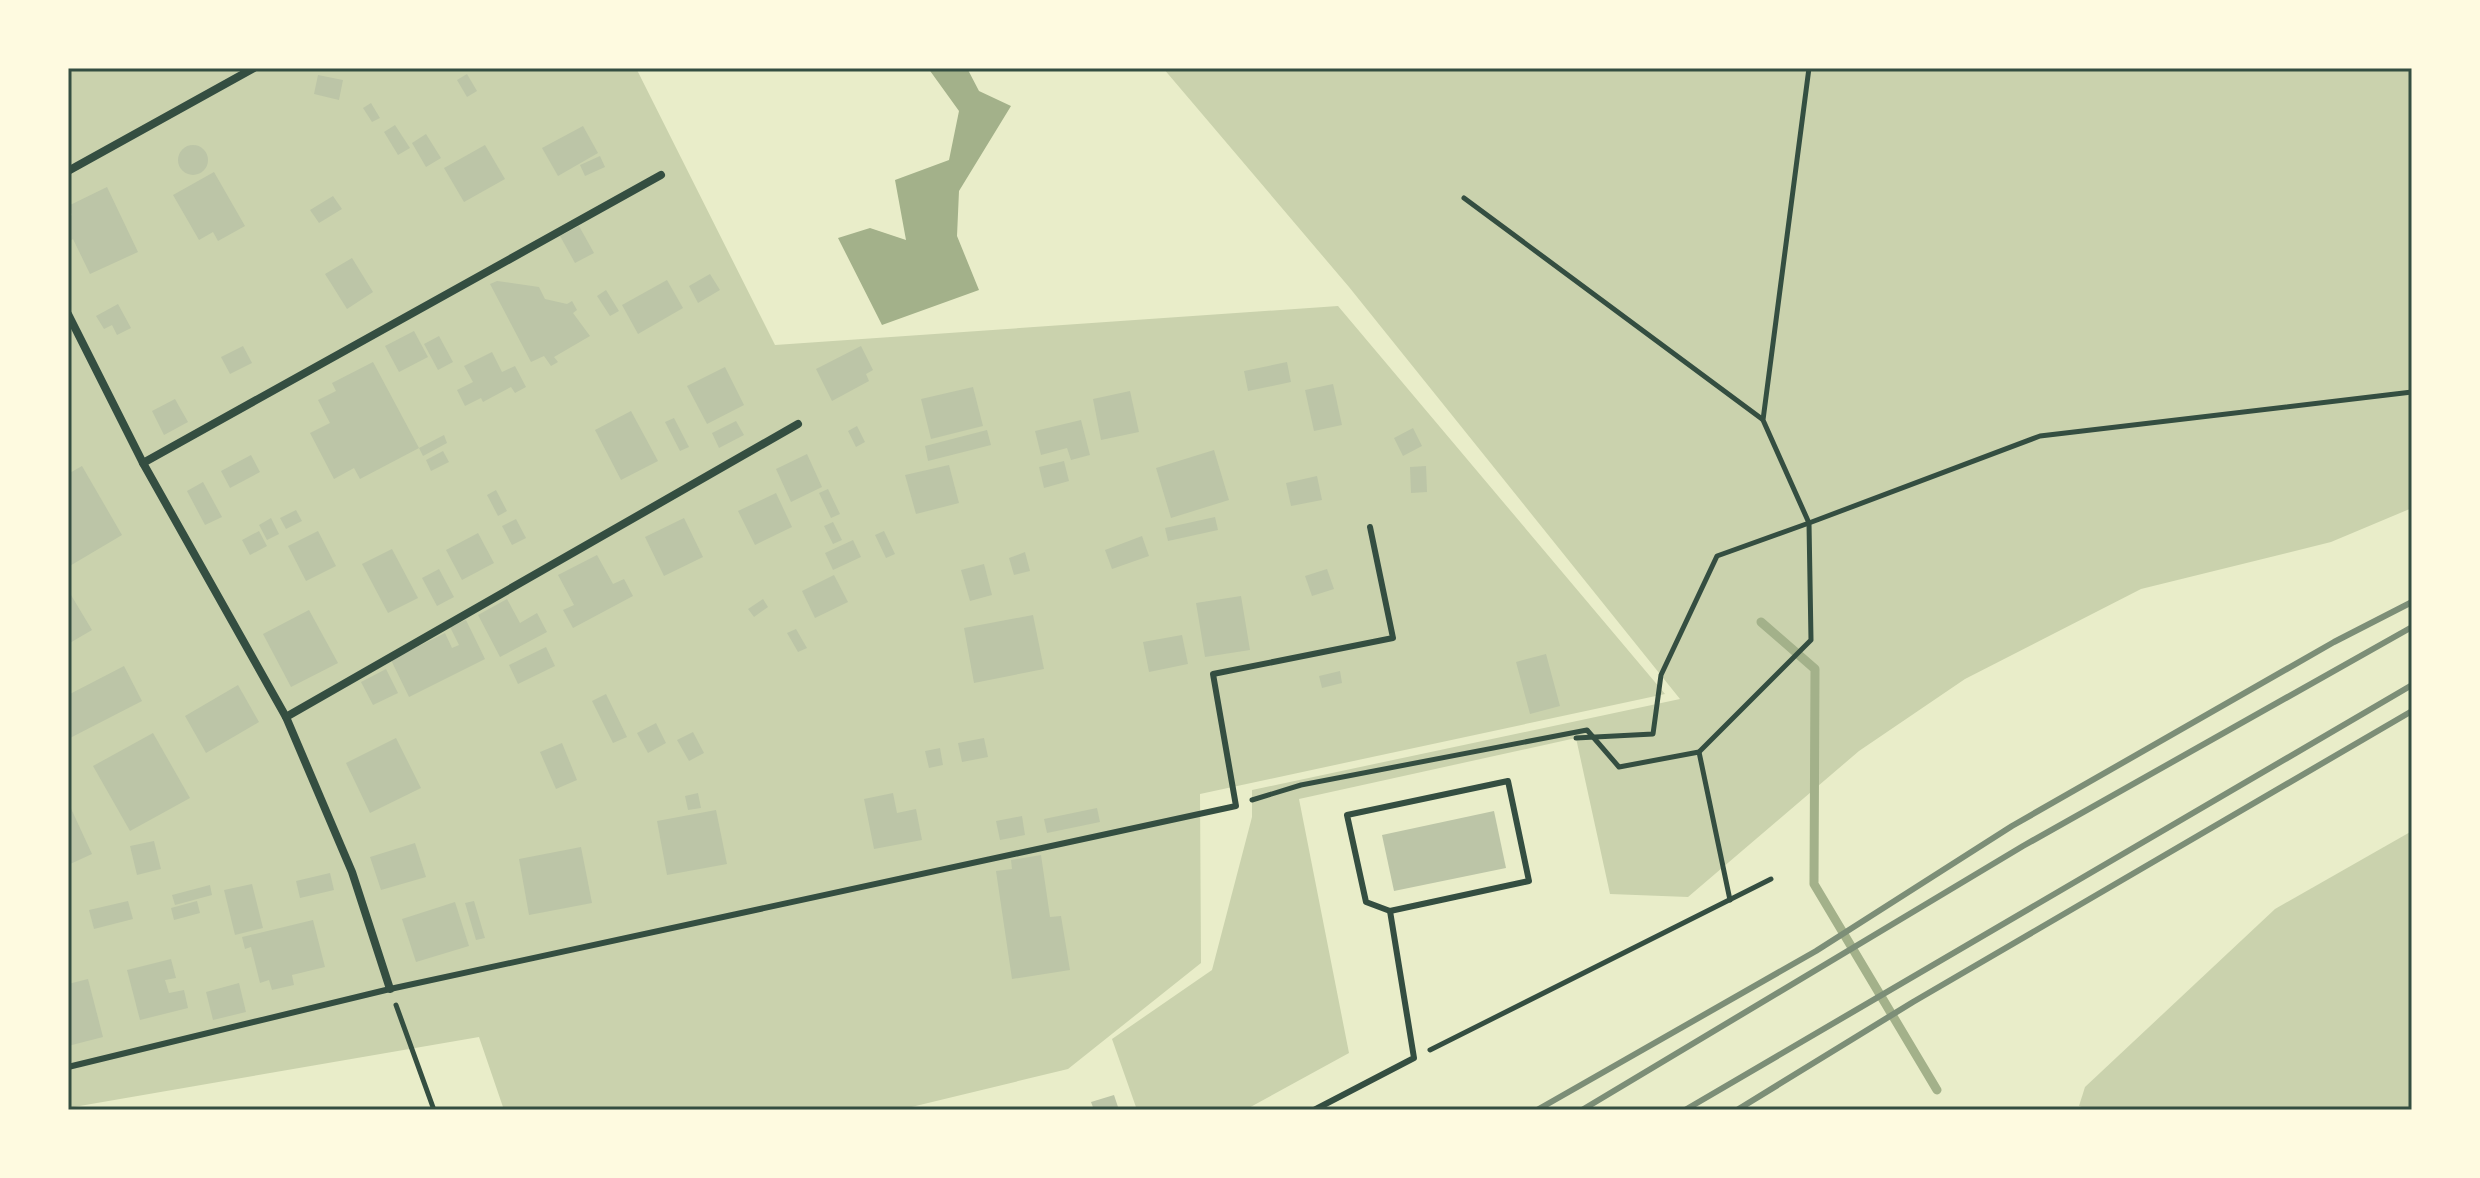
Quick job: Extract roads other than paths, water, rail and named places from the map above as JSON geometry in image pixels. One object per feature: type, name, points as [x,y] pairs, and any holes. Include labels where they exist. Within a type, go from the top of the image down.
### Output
[{"type":"street","points":[[68,171],[254,68]]},
{"type":"street","points":[[143,463],[661,175]]},
{"type":"street","points":[[68,314],[143,463],[286,717],[352,872],[390,989]]},
{"type":"street","points":[[286,717],[798,424]]},
{"type":"lane","points":[[68,1067],[390,989],[1236,806],[1213,674],[1393,638],[1370,527]]},
{"type":"lane","points":[[1508,781],[1529,881],[1390,911],[1366,902],[1347,815],[1508,781]]},
{"type":"lane","points":[[1314,1110],[1414,1058],[1390,911]]},
{"type":"waterway","points":[[1761,622],[1815,669],[1814,884],[1937,1090]]},
{"type":"railway","points":[[1537,1110],[1816,951],[2012,826],[2334,642],[2412,602]]},
{"type":"railway","points":[[1582,1110],[2023,846],[2412,627]]},
{"type":"railway","points":[[1685,1110],[2412,685]]},
{"type":"railway","points":[[1737,1110],[1913,1002],[2412,711]]}]
